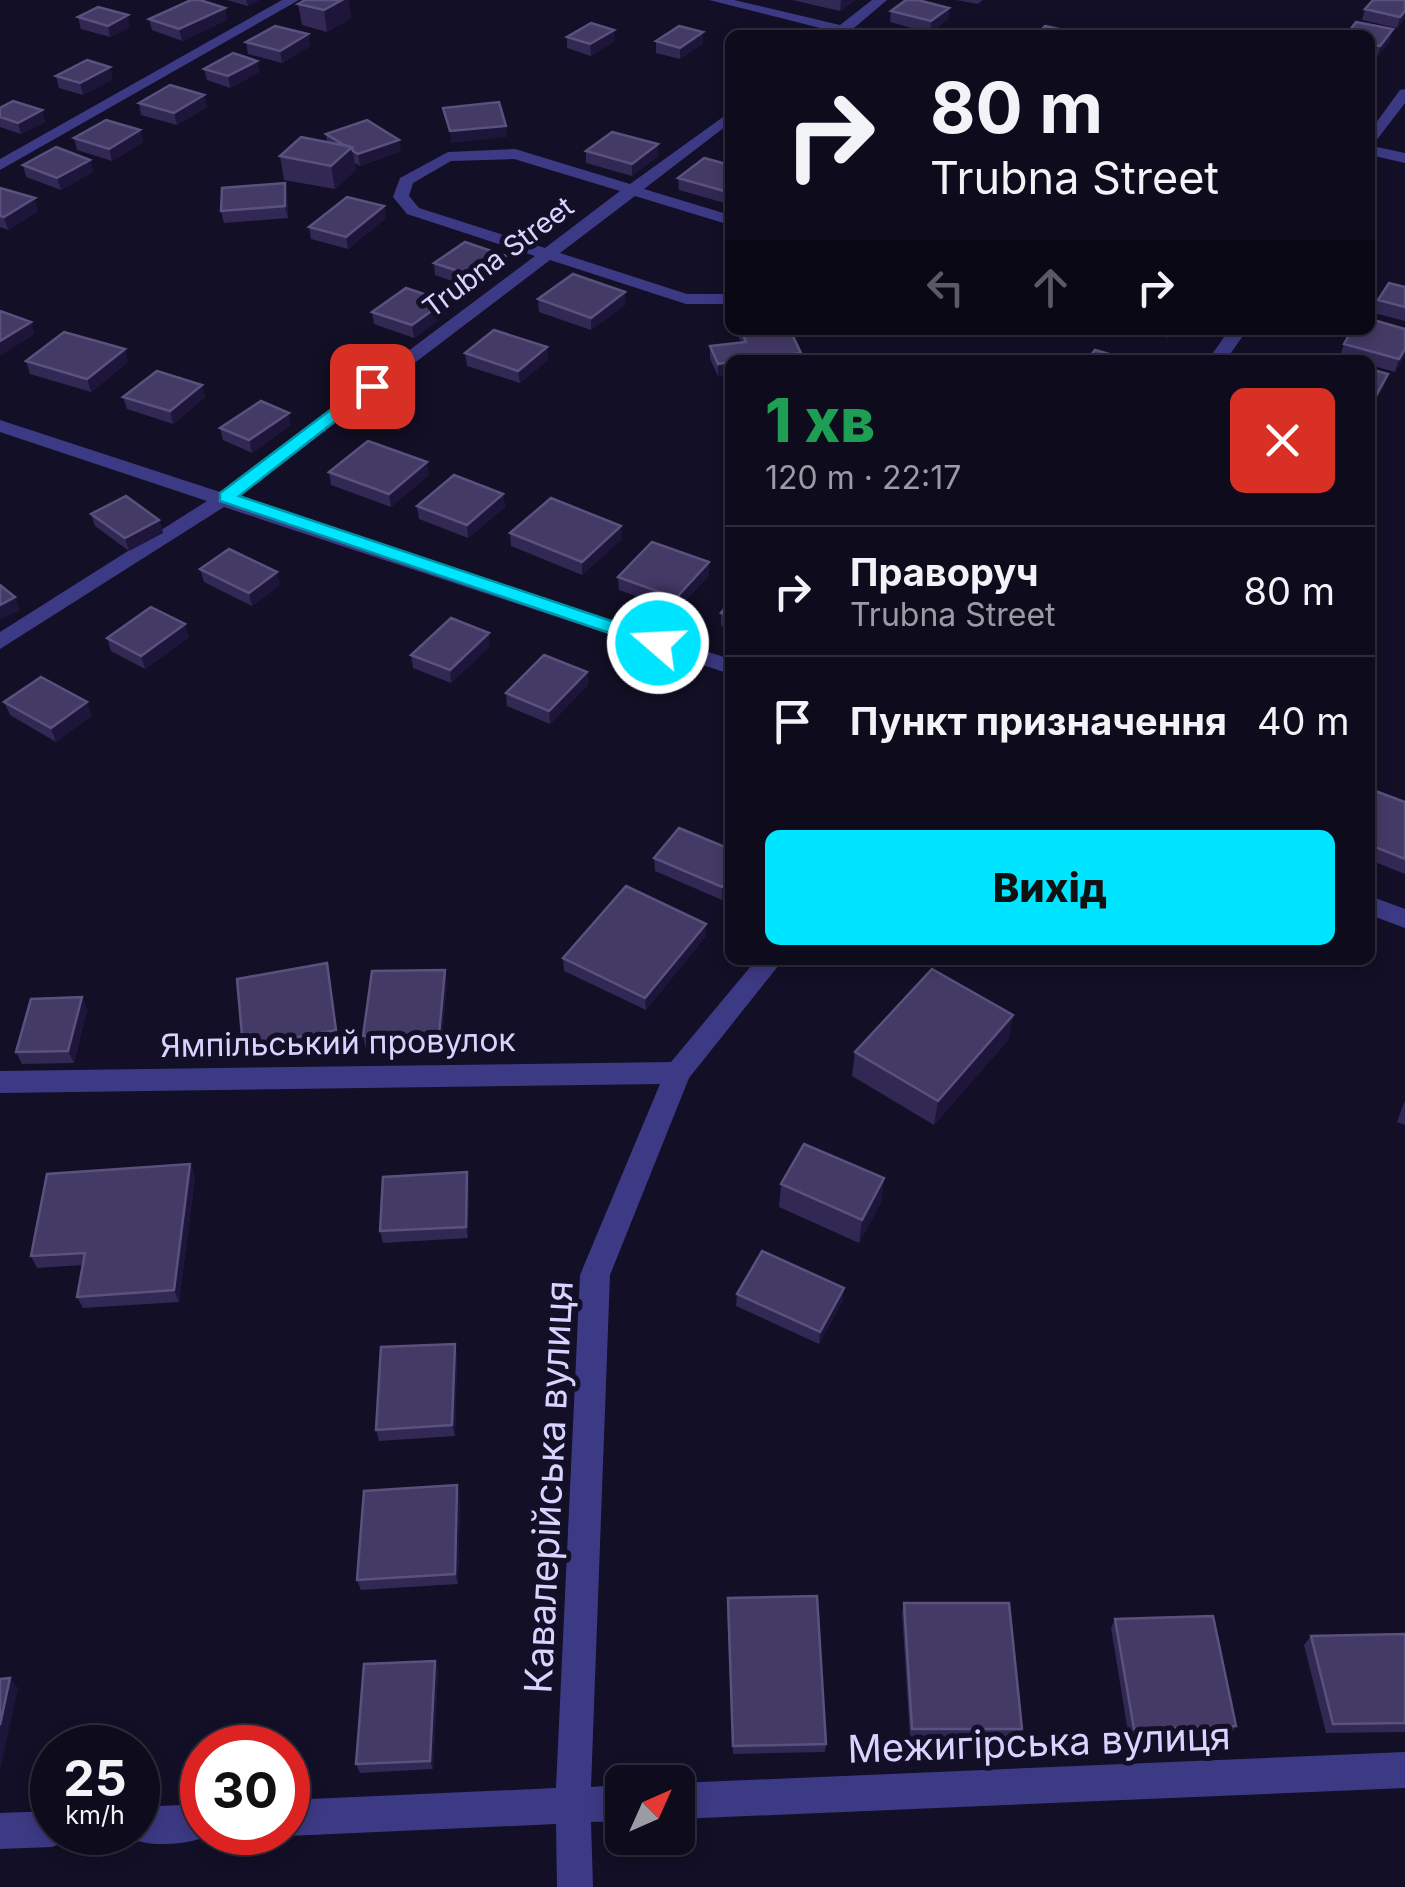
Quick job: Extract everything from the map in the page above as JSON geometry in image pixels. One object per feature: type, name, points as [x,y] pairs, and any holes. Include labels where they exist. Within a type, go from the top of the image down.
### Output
[{"type":"street","points":[[0,165],[292,0]]},
{"type":"street","points":[[716,0],[832,30]]},
{"type":"street","points":[[842,30],[880,0]]},
{"type":"street","points":[[1375,135],[1405,94]]},
{"type":"street","name":"Trubna Street","points":[[0,642],[226,497],[725,120]]},
{"type":"street","points":[[1375,151],[1405,158]]},
{"type":"street","points":[[725,218],[515,154],[480,152],[448,157],[406,181],[400,197],[414,212],[686,299],[725,299]]},
{"type":"street","points":[[0,426],[226,497],[725,665]]},
{"type":"street","points":[[1375,907],[1405,919]]},
{"type":"street","name":"Кавалерійська вулиця","points":[[575,1887],[573,1805],[596,1275],[678,1073],[766,965]]},
{"type":"street","name":"Ямпільський провулок","points":[[0,1082],[678,1073]]},
{"type":"street","name":"Межигірська вулиця","points":[[695,1800],[1405,1770]]},
{"type":"street","points":[[310,1817],[605,1804]]},
{"type":"street","points":[[0,1831],[30,1830]]},
{"type":"building","points":[[191,0],[225,8],[179,29],[149,19]]},
{"type":"building","points":[[305,0],[342,0],[324,10],[298,4]]},
{"type":"building","points":[[906,0],[949,8],[931,21],[891,11]]},
{"type":"building","points":[[1373,0],[1405,0],[1405,11],[1400,17],[1365,9]]},
{"type":"building","points":[[98,7],[128,15],[108,26],[78,17]]},
{"type":"building","points":[[1356,22],[1393,29],[1380,46],[1375,45],[1375,30],[1350,30]]},
{"type":"building","points":[[591,23],[614,30],[590,44],[567,37]]},
{"type":"building","points":[[275,26],[308,34],[280,51],[246,42]]},
{"type":"building","points":[[679,26],[703,32],[680,48],[656,41]]},
{"type":"building","points":[[233,53],[257,61],[228,76],[204,69]]},
{"type":"building","points":[[87,60],[110,67],[80,83],[56,76]]},
{"type":"building","points":[[170,85],[204,95],[174,113],[139,103]]},
{"type":"building","points":[[13,101],[42,110],[18,123],[0,117],[0,108]]},
{"type":"building","points":[[499,102],[506,126],[450,131],[443,108]]},
{"type":"building","points":[[106,120],[140,130],[109,149],[74,138]]},
{"type":"building","points":[[367,120],[399,140],[358,154],[326,134]]},
{"type":"building","points":[[612,132],[658,144],[632,164],[586,151]]},
{"type":"building","points":[[301,137],[352,147],[331,166],[280,156]]},
{"type":"building","points":[[56,147],[90,160],[57,178],[23,165]]},
{"type":"building","points":[[704,158],[725,164],[725,191],[678,178]]},
{"type":"building","points":[[285,183],[285,206],[221,211],[222,188]]},
{"type":"building","points":[[0,188],[35,198],[0,216]]},
{"type":"building","points":[[347,197],[384,206],[346,237],[309,227]]},
{"type":"building","points":[[465,242],[506,256],[476,277],[434,263]]},
{"type":"building","points":[[573,274],[625,292],[591,318],[538,299]]},
{"type":"building","points":[[1389,283],[1405,287],[1405,307],[1378,300]]},
{"type":"building","points":[[406,288],[445,301],[412,325],[372,312]]},
{"type":"building","points":[[0,311],[31,322],[0,341]]},
{"type":"building","points":[[1375,320],[1405,329],[1405,349],[1399,359],[1344,344],[1349,335],[1375,335]]},
{"type":"building","points":[[494,330],[547,347],[518,371],[465,353]]},
{"type":"building","points":[[64,332],[125,349],[87,379],[26,361]]},
{"type":"building","points":[[743,335],[792,335],[801,353],[725,355],[725,363],[718,364],[710,346],[746,342]]},
{"type":"building","points":[[1375,370],[1388,374],[1375,397]]},
{"type":"building","points":[[157,371],[202,385],[170,411],[123,397]]},
{"type":"building","points":[[261,401],[289,413],[249,440],[220,428]]},
{"type":"building","points":[[368,441],[427,462],[389,494],[329,472]]},
{"type":"building","points":[[454,475],[503,494],[467,525],[417,506]]},
{"type":"building","points":[[126,496],[159,520],[125,538],[91,514]]},
{"type":"building","points":[[551,498],[621,526],[582,562],[510,533]]},
{"type":"building","points":[[652,542],[709,562],[676,598],[618,577]]},
{"type":"building","points":[[229,549],[277,572],[249,593],[200,569]]},
{"type":"building","points":[[0,585],[15,597],[0,605]]},
{"type":"building","points":[[151,607],[185,624],[141,656],[107,638]]},
{"type":"building","points":[[451,618],[489,633],[450,670],[411,655]]},
{"type":"building","points":[[544,655],[587,672],[549,711],[506,693]]},
{"type":"building","points":[[41,677],[87,702],[51,728],[4,702]]},
{"type":"building","points":[[1375,791],[1405,802],[1405,859],[1375,847]]},
{"type":"building","points":[[679,828],[725,847],[725,883],[722,887],[654,858]]},
{"type":"building","points":[[626,886],[706,924],[645,998],[563,958]]},
{"type":"building","points":[[327,963],[336,1030],[243,1047],[237,979]]},
{"type":"building","points":[[932,969],[1013,1015],[938,1101],[855,1052]]},
{"type":"building","points":[[445,970],[439,1035],[363,1036],[372,971]]},
{"type":"building","points":[[82,997],[68,1051],[16,1052],[31,999]]},
{"type":"building","points":[[804,1144],[884,1178],[862,1220],[781,1184]]},
{"type":"building","points":[[190,1164],[174,1290],[77,1297],[85,1253],[31,1256],[47,1174]]},
{"type":"building","points":[[467,1172],[466,1227],[380,1231],[383,1177]]},
{"type":"building","points":[[762,1251],[844,1288],[820,1332],[737,1294]]},
{"type":"building","points":[[455,1344],[452,1425],[376,1430],[381,1347]]},
{"type":"building","points":[[457,1485],[455,1574],[357,1580],[364,1491]]},
{"type":"building","points":[[817,1596],[826,1744],[733,1746],[728,1598]]},
{"type":"building","points":[[904,1603],[1009,1603],[1022,1729],[912,1729]]},
{"type":"building","points":[[1213,1616],[1236,1726],[1134,1729],[1115,1619]]},
{"type":"building","points":[[1405,1634],[1405,1723],[1333,1724],[1311,1636]]},
{"type":"building","points":[[435,1661],[430,1761],[356,1764],[364,1664]]},
{"type":"building","points":[[10,1678],[0,1725],[0,1679]]},
{"type":"route","points":[[372,386],[226,497],[658,643]]}]
